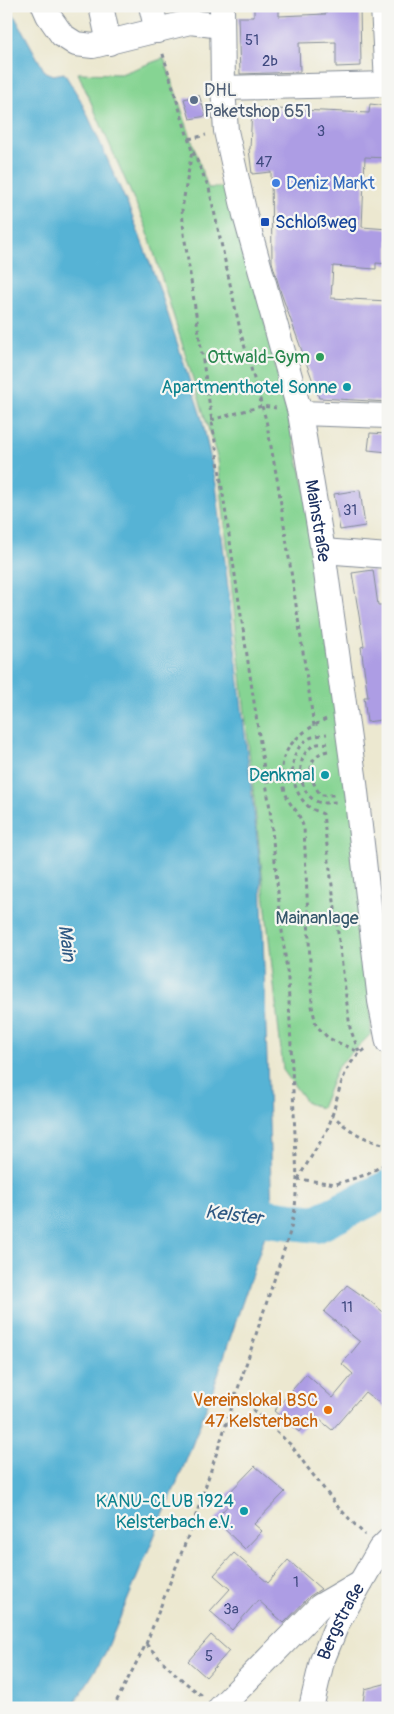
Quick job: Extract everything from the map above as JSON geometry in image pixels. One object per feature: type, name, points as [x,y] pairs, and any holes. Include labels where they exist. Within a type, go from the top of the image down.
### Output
[{"type":"street","points":[[44,6],[62,35],[76,44],[93,46],[109,44],[190,22],[222,16]]},
{"type":"street","points":[[101,6],[109,44]]},
{"type":"street","points":[[151,6],[157,31]]},
{"type":"street","points":[[223,88],[387,84],[383,6]]},
{"type":"street","name":"Mainstraße","points":[[222,16],[223,88],[226,131],[245,215],[300,413],[323,551],[355,783],[380,1001],[388,1042]]},
{"type":"street","points":[[300,413],[388,416]]},
{"type":"street","points":[[323,551],[388,556]]},
{"type":"street","name":"Bergstraße","points":[[311,1708],[322,1661],[337,1624],[380,1549],[388,1541]]},
{"type":"street","points":[[220,1708],[320,1606],[361,1582]]},
{"type":"path","points":[[157,31],[192,151],[208,188],[242,334],[266,420],[278,484],[314,726]]},
{"type":"path","points":[[113,1708],[146,1644],[195,1518],[290,1232],[296,1209],[298,1179],[288,979],[266,781],[186,254],[182,208],[192,151]]},
{"type":"path","points":[[211,420],[262,406]]},
{"type":"path","points":[[333,718],[299,735],[285,755],[282,780],[287,799],[298,814],[304,828],[312,1006],[316,1025],[328,1038],[359,1052]]},
{"type":"path","points":[[335,733],[308,739],[297,751],[293,766],[293,779],[297,792],[309,807],[323,814],[350,1028],[359,1052]]},
{"type":"path","points":[[324,744],[313,745],[305,753],[301,776],[304,789],[313,800],[322,803],[331,802]]},
{"type":"path","points":[[337,750],[320,752],[314,756],[312,771],[316,790],[321,795],[342,795],[342,784],[355,783]]},
{"type":"path","points":[[266,781],[293,779]]},
{"type":"path","points":[[298,1179],[326,1131],[347,1070],[359,1052],[373,1045],[388,1042]]},
{"type":"path","points":[[331,1114],[351,1132],[372,1142],[388,1145]]},
{"type":"path","points":[[298,1179],[336,1184],[368,1174],[388,1162]]},
{"type":"path","points":[[235,1393],[292,1445],[306,1468],[338,1507],[361,1531]]},
{"type":"path","points":[[146,1644],[192,1688]]},
{"type":"green space","name":"Mainanlage","points":[[164,58],[208,188],[232,187],[321,554],[368,920],[371,1034],[338,1066],[321,1108],[307,1103],[283,1070],[218,460],[146,227],[78,73],[121,74]]},
{"type":"water","name":"Main","points":[[6,6],[9,6],[45,72],[53,75],[64,73],[80,99],[129,208],[159,287],[202,419],[216,484],[261,873],[272,1215],[212,1392],[188,1456],[104,1656],[72,1708],[6,1708]]},
{"type":"building","points":[[254,6],[279,6],[279,16],[326,14],[326,6],[360,6],[361,66],[336,67],[336,42],[299,43],[300,72],[240,74],[238,17],[254,17]]},
{"type":"building","points":[[199,95],[206,116],[190,119],[184,99]]},
{"type":"building","points":[[370,104],[388,106],[388,158],[365,157],[362,227],[388,229],[388,264],[376,263],[376,269],[333,266],[331,298],[388,301],[388,402],[319,398],[281,293],[272,262],[271,172],[252,174],[249,149],[252,108],[369,113]]},
{"type":"building","points":[[370,433],[388,434],[388,452],[368,450]]},
{"type":"building","points":[[360,490],[365,526],[340,530],[334,494]]},
{"type":"building","points":[[373,570],[378,605],[388,605],[388,719],[367,722],[364,697],[368,697],[361,647],[364,646],[352,573]]},
{"type":"building","points":[[347,1285],[388,1316],[388,1410],[365,1392],[332,1430],[314,1415],[299,1432],[274,1411],[306,1374],[333,1398],[353,1374],[342,1364],[360,1342],[324,1312]]},
{"type":"building","name":"KANU-CLUB 1924 Kelsterbach e.V.","points":[[255,1466],[285,1492],[254,1524],[262,1531],[245,1549],[215,1520],[230,1503],[224,1498]]},
{"type":"building","points":[[234,1553],[268,1583],[288,1560],[321,1589],[310,1596],[284,1623],[258,1600],[232,1630],[210,1611],[230,1589],[214,1575]]},
{"type":"building","points":[[211,1635],[229,1651],[206,1677],[188,1661]]},
{"type":"building","points":[[388,1683],[388,1708],[362,1708],[365,1689]]},
{"type":"waterway","name":"Kelster","points":[[219,1212],[316,1224],[388,1189]]},
{"type":"place","name":"DHL Paketshop 651","points":[[194,100]]},
{"type":"place","name":"Deniz Markt","points":[[276,183]]},
{"type":"place","name":"Schloßweg","points":[[265,222]]},
{"type":"place","name":"Ottwald-Gym","points":[[320,357]]},
{"type":"place","name":"Apartmenthotel Sonne","points":[[347,387]]},
{"type":"place","name":"Denkmal","points":[[325,775]]},
{"type":"place","name":"Vereinslokal BSC 47 Kelsterbach","points":[[328,1410]]},
{"type":"place","name":"KANU-CLUB 1924 Kelsterbach e.V.","points":[[244,1511]]}]
